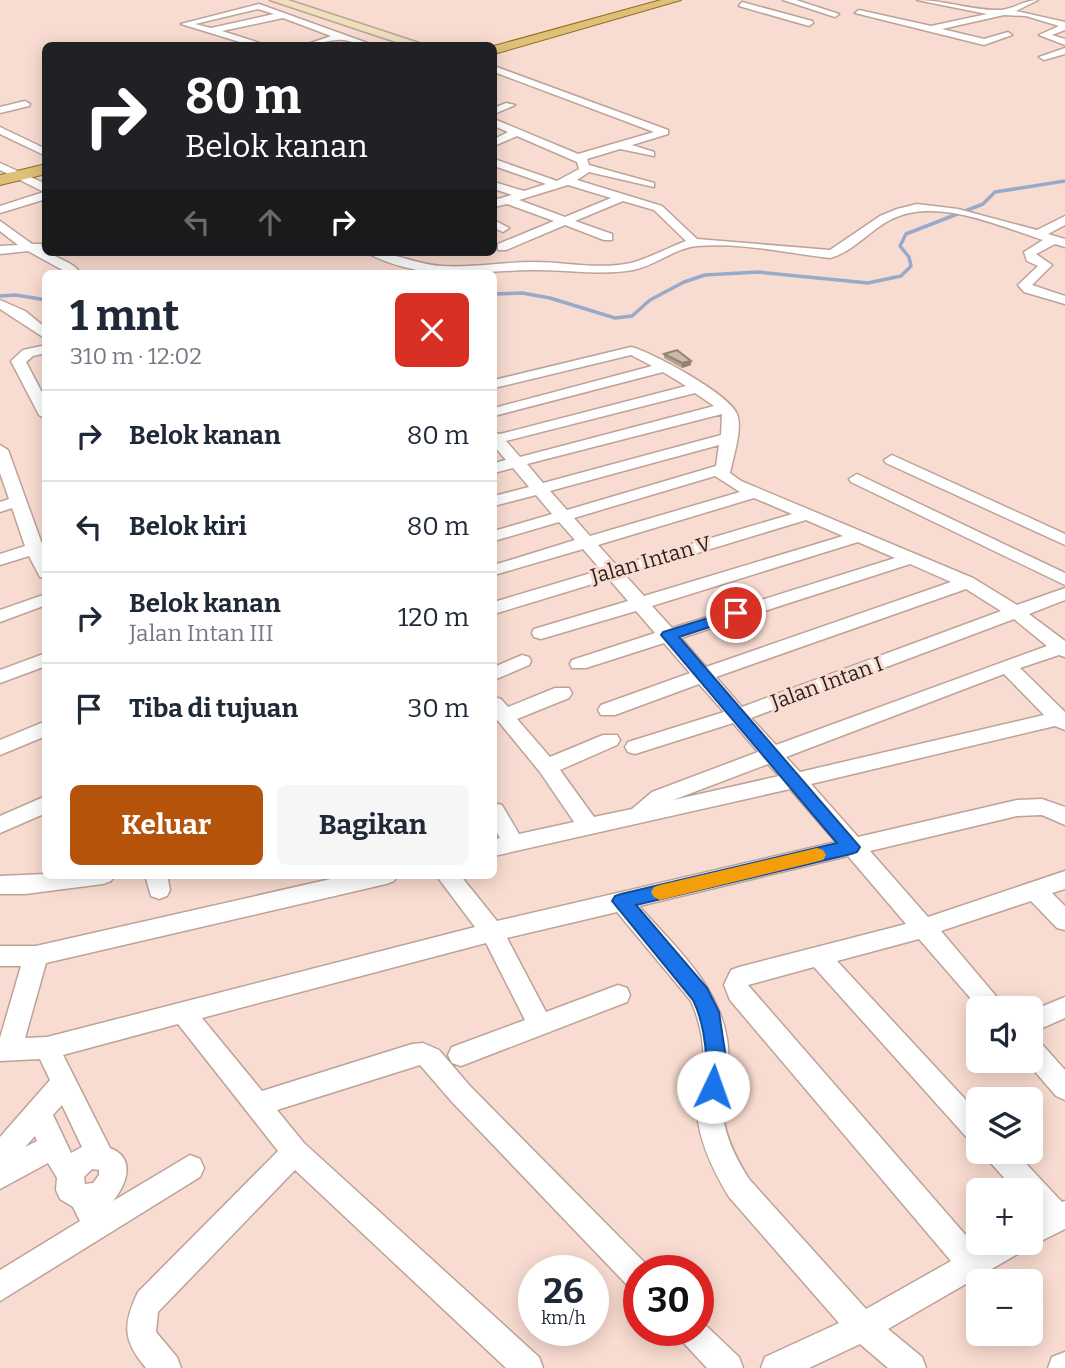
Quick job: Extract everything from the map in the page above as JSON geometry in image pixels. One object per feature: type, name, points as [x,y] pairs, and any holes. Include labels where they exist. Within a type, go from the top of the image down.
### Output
[{"type":"main road","points":[[497,49],[675,0]]},
{"type":"main road","points":[[8,178],[42,170]]},
{"type":"street","points":[[276,0],[409,42]]},
{"type":"street","points":[[732,7],[757,0]]},
{"type":"street","points":[[742,4],[804,22],[831,13],[787,0]]},
{"type":"street","points":[[921,0],[938,2]]},
{"type":"street","points":[[1006,12],[1034,0]]},
{"type":"street","points":[[808,6],[826,1]]},
{"type":"street","points":[[931,29],[993,1],[1018,6]]},
{"type":"street","points":[[938,2],[928,6],[1027,14],[1065,26]]},
{"type":"street","points":[[251,42],[185,23],[259,6],[356,42]]},
{"type":"street","points":[[225,13],[248,23]]},
{"type":"street","points":[[859,13],[984,42],[1008,36]]},
{"type":"street","points":[[211,31],[283,15]]},
{"type":"street","points":[[1064,49],[1043,35],[1065,26]]},
{"type":"street","points":[[320,42],[340,36]]},
{"type":"street","points":[[1044,57],[1064,49]]},
{"type":"street","points":[[497,72],[664,131],[582,163],[563,183],[497,203]]},
{"type":"street","points":[[0,110],[25,104]]},
{"type":"street","points":[[497,110],[510,105]]},
{"type":"street","points":[[497,123],[582,163],[650,185]]},
{"type":"street","points":[[497,142],[518,131]]},
{"type":"street","points":[[3,133],[42,151]]},
{"type":"street","points":[[623,146],[650,155]]},
{"type":"street","points":[[497,163],[658,208],[694,242]]},
{"type":"street","points":[[0,166],[8,178],[42,188]]},
{"type":"street","points":[[497,186],[524,195]]},
{"type":"street","points":[[0,210],[42,196]]},
{"type":"street","points":[[498,245],[624,197]]},
{"type":"street","points":[[508,200],[608,237]]},
{"type":"street","points":[[492,270],[541,265],[622,268],[694,242],[741,244],[830,254],[837,252],[884,219],[901,211],[925,208],[967,215],[1059,241]]},
{"type":"street","points":[[1037,235],[1065,220]]},
{"type":"street","points":[[0,225],[42,254]]},
{"type":"street","points":[[1059,241],[1030,252],[1031,258],[1046,265],[1024,285],[1065,300]]},
{"type":"street","points":[[498,245],[536,257],[541,261],[541,265]]},
{"type":"street","points":[[0,250],[42,246]]},
{"type":"street","points":[[47,256],[72,270]]},
{"type":"street","points":[[384,256],[398,262],[440,270]]},
{"type":"street","points":[[0,304],[20,314],[42,332]]},
{"type":"street","points":[[42,350],[28,354],[18,361],[42,407]]},
{"type":"street","points":[[497,383],[631,351],[645,354],[725,408],[731,421],[722,475],[967,582],[1017,613],[1064,649]]},
{"type":"street","points":[[497,411],[664,367]]},
{"type":"street","points":[[497,438],[696,388]]},
{"type":"street","points":[[497,467],[725,408]]},
{"type":"street","points":[[497,500],[727,438]]},
{"type":"street","points":[[497,442],[540,488],[639,605],[669,635],[793,781],[984,996]]},
{"type":"street","points":[[1,455],[42,565]]},
{"type":"street","points":[[892,460],[1065,540]]},
{"type":"street","points":[[497,535],[723,469]]},
{"type":"street","points":[[857,479],[1065,580]]},
{"type":"street","points":[[497,569],[756,492]]},
{"type":"street","points":[[946,524],[974,500]]},
{"type":"street","points":[[0,507],[18,501]]},
{"type":"street","name":"Jalan Intan V","points":[[497,607],[809,514]]},
{"type":"street","points":[[541,633],[861,536]]},
{"type":"street","points":[[0,560],[34,549]]},
{"type":"street","points":[[579,664],[912,558]]},
{"type":"street","points":[[608,710],[701,674],[967,582]]},
{"type":"street","name":"Jalan Intan I","points":[[635,747],[737,715],[1065,594]]},
{"type":"street","points":[[0,616],[42,600]]},
{"type":"street","points":[[639,814],[659,797],[1007,666],[1064,649]]},
{"type":"street","points":[[0,677],[42,661]]},
{"type":"street","points":[[497,673],[522,661]]},
{"type":"street","points":[[1007,666],[1062,721]]},
{"type":"street","points":[[562,693],[499,710],[547,767],[588,825]]},
{"type":"street","points":[[497,822],[503,845],[1062,721]]},
{"type":"street","points":[[0,748],[42,729]]},
{"type":"street","points":[[547,767],[610,740]]},
{"type":"street","points":[[36,956],[4,1050],[47,1048],[492,932],[1035,805],[1052,809],[1065,817]]},
{"type":"street","points":[[0,825],[42,806]]},
{"type":"street","points":[[0,885],[59,879]]},
{"type":"street","points":[[0,956],[36,956],[369,879]]},
{"type":"street","points":[[450,879],[492,932],[540,1024]]},
{"type":"street","points":[[971,1263],[738,993],[736,985],[739,977],[924,927],[1065,880]]},
{"type":"street","points":[[1035,890],[1065,922]]},
{"type":"street","points":[[621,901],[700,994],[709,1012],[717,1065],[710,1110],[717,1144],[728,1171],[739,1188],[863,1327],[911,1368]]},
{"type":"street","points":[[819,957],[966,1118]]},
{"type":"street","points":[[461,1055],[618,995]]},
{"type":"street","points":[[1043,1017],[1065,1007]]},
{"type":"street","points":[[183,1012],[295,1152],[528,1368]]},
{"type":"street","points":[[47,1048],[63,1084],[128,1206]]},
{"type":"street","points":[[256,1105],[412,1055],[423,1054],[430,1058],[461,1094],[623,1261]]},
{"type":"street","points":[[1043,1063],[1065,1088]]},
{"type":"street","points":[[0,1156],[63,1084]]},
{"type":"street","points":[[39,1112],[52,1146],[70,1174],[70,1190],[83,1198],[96,1225]]},
{"type":"street","points":[[0,1176],[52,1146]]},
{"type":"street","points":[[166,1368],[142,1339],[141,1315],[148,1302],[295,1152]]},
{"type":"street","points":[[70,1174],[82,1160],[107,1168]]},
{"type":"street","points":[[1010,1164],[1062,1216],[1043,1226]]},
{"type":"street","points":[[83,1198],[101,1194],[107,1168]]},
{"type":"street","points":[[0,1287],[190,1168]]},
{"type":"street","points":[[776,1368],[863,1327],[986,1255]]},
{"type":"street","points":[[707,1346],[728,1368]]},
{"type":"building","points":[[677,350],[691,361],[682,363],[664,354]]},
{"type":"waterway","points":[[497,294],[522,293],[550,298],[615,318],[632,316],[650,300],[684,282],[705,275],[758,272],[868,283],[901,276],[911,266],[909,257],[900,246],[906,234],[983,204],[995,192],[1065,181]]},
{"type":"waterway","points":[[0,296],[16,295],[42,299]]},
{"type":"slow traffic","points":[[660,892],[817,855]]},
{"type":"route","points":[[713,1087],[717,1065],[709,1012],[700,994],[621,901],[851,847],[669,635],[736,613]]}]
